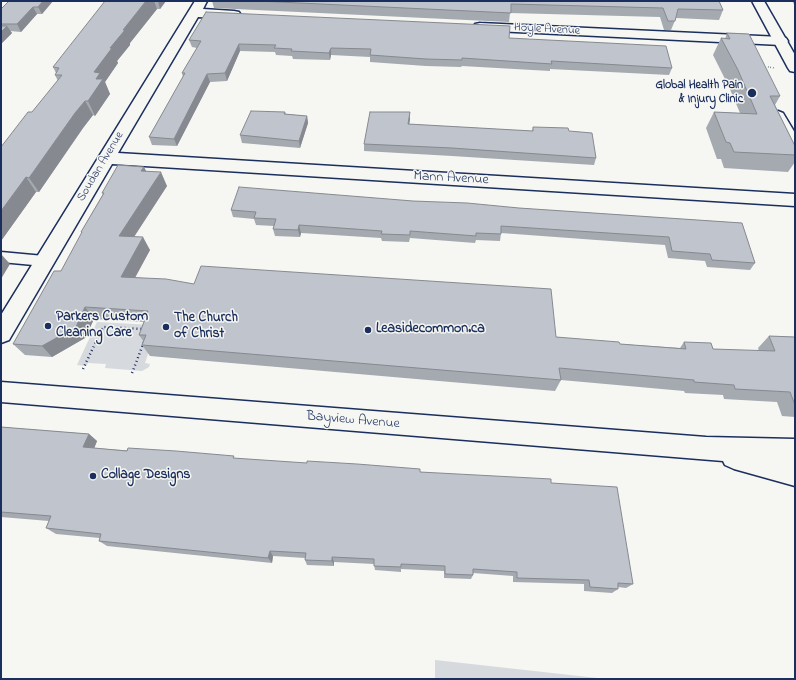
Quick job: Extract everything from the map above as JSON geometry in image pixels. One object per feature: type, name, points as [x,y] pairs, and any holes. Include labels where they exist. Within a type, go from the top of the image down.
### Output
[{"type":"street","points":[[758,1],[795,68]]},
{"type":"street","points":[[198,7],[249,16]]},
{"type":"street","name":"Soudan Avenue","points":[[1,334],[198,7]]},
{"type":"street","name":"Hoyle Avenue","points":[[470,26],[781,41]]},
{"type":"street","points":[[778,116],[789,136],[795,141]]},
{"type":"street","name":"Mann Avenue","points":[[106,158],[795,200]]},
{"type":"street","name":"Bayview Avenue","points":[[1,392],[706,449],[795,451]]},
{"type":"street","name":"Bayview Avenue","points":[[706,449],[795,474]]},
{"type":"lane","points":[[1,257],[44,261]]},
{"type":"path","points":[[83,369],[103,327],[149,330]]},
{"type":"path","points":[[132,373],[146,337]]},
{"type":"shaded area","points":[[97,322],[153,325],[144,348],[150,348],[145,363],[150,364],[149,367],[142,371],[105,368],[106,364],[88,363],[86,366],[77,365]]},
{"type":"shaded area","points":[[435,660],[606,679],[435,679]]},
{"type":"building","points":[[9,1],[43,1],[38,7],[33,7],[17,24],[1,24],[1,9]]},
{"type":"building","points":[[105,1],[146,1],[123,30],[125,30],[110,48],[112,48],[94,72],[100,73],[96,79],[103,79],[88,101],[85,101],[75,113],[29,178],[26,177],[1,211],[1,147],[28,112],[32,112],[62,75],[55,75],[59,68],[53,67]]},
{"type":"building","points":[[257,1],[719,1],[723,10],[678,9],[675,21],[668,21],[663,8],[511,4],[511,13]]},
{"type":"building","points":[[206,12],[510,26],[509,38],[666,46],[672,68],[551,61],[552,64],[462,58],[462,60],[426,59],[370,55],[371,49],[331,48],[329,53],[291,51],[292,49],[274,48],[276,45],[239,44],[225,73],[207,74],[174,139],[149,137],[185,73],[182,73],[201,41],[189,40]]},
{"type":"building","points":[[1,26],[7,26],[1,32]]},
{"type":"building","points":[[727,33],[749,34],[780,96],[770,96],[795,146],[795,155],[734,152],[730,143],[726,142],[714,112],[757,114],[738,70],[721,38],[730,39]]},
{"type":"building","points":[[251,111],[285,112],[284,114],[307,116],[299,141],[240,135]]},
{"type":"building","points":[[370,112],[410,112],[408,124],[533,131],[533,127],[568,128],[569,131],[592,133],[596,158],[452,148],[364,144]]},
{"type":"building","points":[[118,165],[144,167],[141,171],[161,172],[119,236],[143,237],[121,277],[166,279],[194,284],[201,266],[551,289],[556,337],[686,349],[684,342],[711,343],[713,349],[775,351],[769,336],[795,337],[795,405],[790,392],[735,389],[734,385],[694,382],[694,380],[559,368],[561,380],[142,345],[146,335],[139,335],[148,311],[85,307],[76,327],[42,346],[13,344],[54,271],[61,271]]},
{"type":"building","points":[[239,187],[413,201],[467,203],[519,208],[742,223],[755,263],[712,260],[710,254],[672,251],[669,237],[501,226],[501,234],[476,233],[476,236],[410,231],[410,235],[381,234],[382,231],[299,225],[298,230],[273,229],[276,219],[254,218],[256,212],[231,210]]},
{"type":"building","points":[[1,427],[89,434],[83,447],[127,451],[128,448],[176,451],[234,456],[233,458],[307,463],[307,461],[357,464],[420,469],[420,472],[551,479],[551,483],[617,487],[633,584],[618,583],[618,589],[590,587],[589,580],[517,578],[517,572],[473,569],[473,575],[445,574],[445,566],[401,564],[401,567],[374,566],[374,559],[332,557],[332,561],[305,560],[306,553],[270,551],[268,558],[99,541],[101,534],[46,528],[51,516],[1,512]]},
{"type":"place","name":"Global Health Pain & Injury Clinic","points":[[752,93]]},
{"type":"place","name":"Parkers Custom Cleaning Care","points":[[48,326]]},
{"type":"place","name":"The Church of Christ","points":[[166,327]]},
{"type":"place","name":"Leasidecommon.ca","points":[[368,330]]},
{"type":"place","name":"Collage Designs","points":[[93,476]]}]
